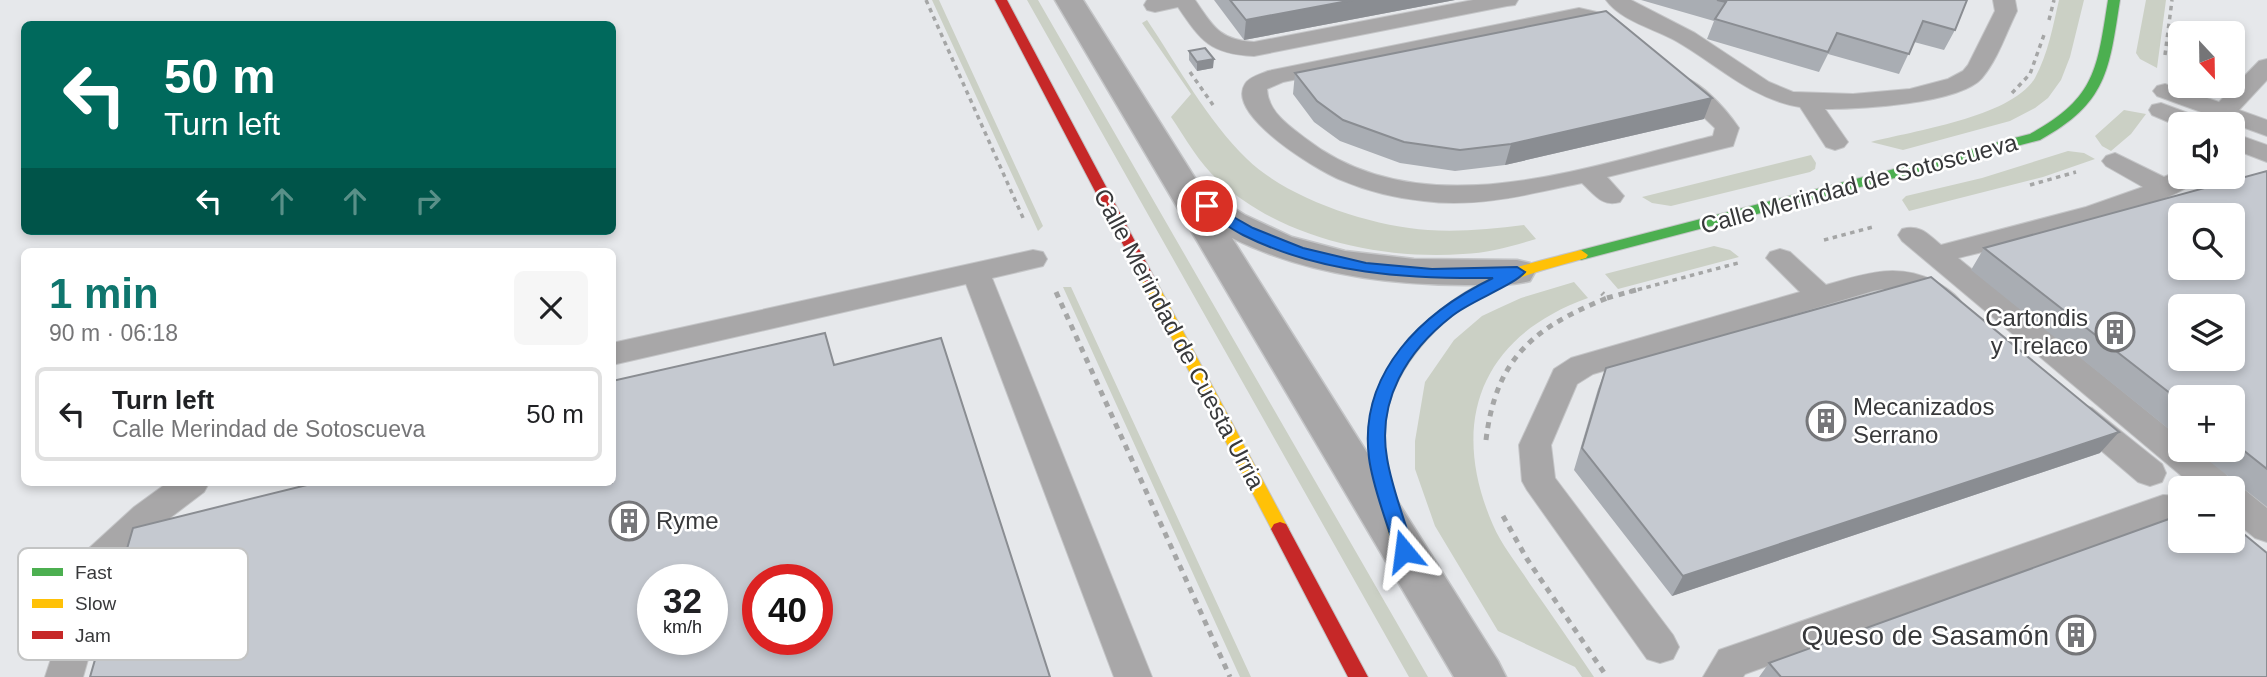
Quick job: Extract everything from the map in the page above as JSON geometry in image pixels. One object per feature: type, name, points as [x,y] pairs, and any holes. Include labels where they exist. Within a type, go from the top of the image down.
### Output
[{"type":"street","name":"Calle Merindad de Cuesta Urria","points":[[1001,0],[1358,677]]},
{"type":"street","points":[[1069,0],[1480,677]]},
{"type":"street","name":"Calle Merindad de Sotoscueva","points":[[1404,551],[1378,458],[1378,406],[1392,372],[1409,348],[1446,312],[1476,292],[1517,272],[1852,186],[2056,129],[2085,105],[2096,89],[2113,0]]},
{"type":"street","name":"Calle Merindad de Sotoscueva","points":[[1187,194],[1248,232],[1299,252],[1366,268],[1432,274],[1517,272]]},
{"type":"lane","points":[[1154,5],[1182,0],[1216,43],[1231,49],[1254,50],[1507,0]]},
{"type":"lane","points":[[1617,0],[1688,39],[1760,85],[1788,98],[1808,101],[1867,101],[1941,90],[1972,76],[2006,11],[2004,0]]},
{"type":"lane","points":[[1636,46],[1602,20],[1579,15],[1276,76],[1255,86],[1256,102],[1273,123],[1304,152],[1338,170],[1385,186],[1433,194],[1476,195],[1588,174],[1724,141],[1727,128],[1718,115],[1657,63]]},
{"type":"lane","points":[[2179,112],[2163,100],[2223,112],[2267,66]]},
{"type":"lane","points":[[1808,101],[1835,142]]},
{"type":"lane","points":[[2245,120],[2267,129]]},
{"type":"lane","points":[[2245,145],[2267,154]]},
{"type":"lane","points":[[2115,161],[2168,180]]},
{"type":"lane","points":[[1588,174],[1611,196]]},
{"type":"lane","points":[[1937,255],[2117,205],[2168,186]]},
{"type":"lane","points":[[1912,234],[1956,274],[2204,476]]},
{"type":"lane","points":[[1780,258],[1821,296]]},
{"type":"lane","points":[[616,353],[1033,259]]},
{"type":"lane","points":[[976,272],[1133,677]]},
{"type":"lane","points":[[1660,647],[1539,481],[1535,445],[1565,377],[1582,366],[1894,277],[1915,281],[1975,326]]},
{"type":"lane","points":[[2057,396],[2151,473]]},
{"type":"lane","points":[[112,548],[146,517],[188,486]]},
{"type":"lane","points":[[1722,677],[1732,662],[2168,509]]},
{"type":"lane","points":[[2245,510],[2267,528]]},
{"type":"lane","points":[[64,677],[69,660]]},
{"type":"path","points":[[926,0],[1028,228]]},
{"type":"path","points":[[1054,289],[1230,677]]},
{"type":"shaded area","points":[[932,0],[939,0],[1043,226],[1038,231]]},
{"type":"shaded area","points":[[1027,0],[1038,0],[1428,677],[1409,677]]},
{"type":"shaded area","points":[[2059,0],[2084,0],[2070,57],[2061,80],[2048,98],[2035,108],[2010,121],[1903,150],[1871,142],[1984,112],[2006,103],[2023,91],[2035,78],[2043,59]]},
{"type":"shaded area","points":[[2146,0],[2166,0],[2157,68],[2140,59],[2136,53]]},
{"type":"shaded area","points":[[1147,20],[1232,144],[1264,173],[1285,186],[1332,208],[1381,223],[1440,231],[1524,225],[1536,239],[1472,253],[1399,253],[1333,241],[1272,217],[1244,201],[1219,181],[1193,150],[1171,117],[1191,94],[1142,23]]},
{"type":"shaded area","points":[[2124,110],[2146,114],[2131,134],[2111,151],[2102,146],[2095,136]]},
{"type":"shaded area","points":[[2068,151],[2084,153],[2095,159],[2043,177],[1909,211],[1902,200],[1906,196],[1982,178]]},
{"type":"shaded area","points":[[1811,155],[1816,163],[1815,169],[1810,172],[1671,206],[1652,203],[1642,197]]},
{"type":"shaded area","points":[[1714,246],[1730,250],[1739,257],[1618,289],[1605,274]]},
{"type":"shaded area","points":[[1574,282],[1588,298],[1551,314],[1522,335],[1499,359],[1484,387],[1475,418],[1474,451],[1480,487],[1497,533],[1594,677],[1582,677],[1575,667],[1498,631],[1435,526],[1415,469],[1415,441],[1425,382],[1454,340],[1482,316],[1521,298]]},
{"type":"shaded area","points":[[1063,287],[1071,287],[1251,677],[1240,677]]},
{"type":"building","points":[[1230,0],[1353,0],[1246,20]]},
{"type":"building","points":[[1717,0],[1967,0],[1955,30],[1923,21],[1909,54],[1837,33],[1828,52],[1715,19],[1726,2]]},
{"type":"building","points":[[1606,11],[1712,98],[1511,144],[1460,150],[1404,142],[1343,120],[1317,101],[1295,73]]},
{"type":"building","points":[[1205,48],[1214,59],[1197,62],[1189,51]]},
{"type":"building","points":[[2267,171],[2267,469],[2245,452],[2245,385],[2168,385],[2168,392],[1984,248],[2201,189],[2245,189],[2245,177]]},
{"type":"building","name":"Mecanizados Serrano","points":[[1931,277],[2119,432],[1683,576],[1582,448],[1606,368]]},
{"type":"building","name":"Ryme","points":[[825,333],[834,365],[941,338],[1050,677],[90,677],[95,660],[248,660],[248,548],[127,548],[133,528],[303,486],[616,486],[616,380]]},
{"type":"building","name":"Queso de Sasamón","points":[[2168,519],[2168,553],[2245,553],[2245,535],[2267,553],[2267,677],[1781,677],[1769,663]]},
{"type":"traffic: fast","points":[[1581,255],[2035,137],[2075,111],[2096,82],[2107,46],[2114,0]]},
{"type":"traffic: slow","points":[[1404,551],[1385,490],[1377,442],[1382,401],[1392,376],[1407,353],[1427,331],[1472,295],[1519,272],[1581,255]]},
{"type":"traffic: slow","points":[[1148,279],[1280,529]]},
{"type":"traffic: jam","points":[[1001,0],[1148,279]]},
{"type":"traffic: jam","points":[[1280,529],[1358,677]]},
{"type":"place","name":"Cartondis y Trelaco","points":[[2115,332]]},
{"type":"place","name":"Mecanizados Serrano","points":[[1826,421]]},
{"type":"place","name":"Ryme","points":[[629,521]]},
{"type":"place","name":"Queso de Sasamón","points":[[2076,635]]},
{"type":"route","points":[[1207,206],[1248,232],[1299,252],[1366,268],[1432,274],[1517,272],[1476,292],[1446,312],[1409,348],[1392,372],[1378,406],[1378,458],[1404,551]]}]
